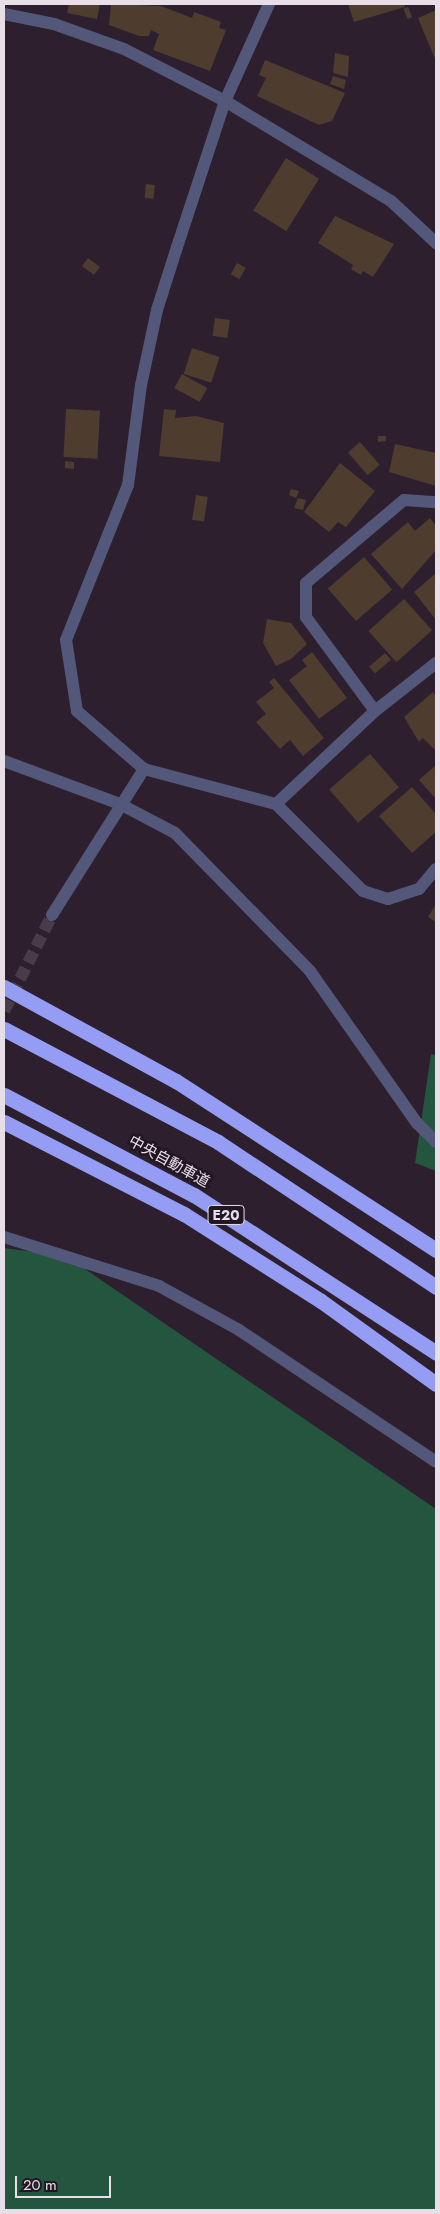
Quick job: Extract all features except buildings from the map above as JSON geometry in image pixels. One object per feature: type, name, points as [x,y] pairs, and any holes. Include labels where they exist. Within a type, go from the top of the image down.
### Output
[{"type":"highway","points":[[4,987],[176,1081],[436,1250]]},
{"type":"highway","points":[[4,1030],[218,1142],[436,1287]]},
{"type":"highway","name":"中央自動車道","points":[[4,1095],[194,1195],[436,1354]]},
{"type":"highway","points":[[4,1122],[184,1214],[321,1300],[436,1384]]},
{"type":"street","points":[[269,4],[225,101],[157,310],[128,485],[66,640],[77,712],[144,770],[276,804],[363,891],[388,899],[419,889],[436,868]]},
{"type":"street","points":[[4,14],[54,24],[124,49],[225,101],[391,201],[436,243]]},
{"type":"street","points":[[375,712],[306,617],[306,583],[404,500],[436,502]]},
{"type":"street","points":[[276,804],[375,712],[436,663]]},
{"type":"street","points":[[4,761],[120,804],[175,833],[310,971],[417,1123],[436,1142]]},
{"type":"street","points":[[52,915],[120,804],[144,770]]},
{"type":"street","points":[[4,1237],[159,1286],[239,1330],[436,1462]]},
{"type":"green space","points":[[431,1054],[436,1055],[436,1171],[415,1163]]},
{"type":"green space","points":[[4,1248],[66,1256],[436,1509],[436,2210],[4,2210]]},
{"type":"tunnel","points":[[4,1011],[52,915]]}]
